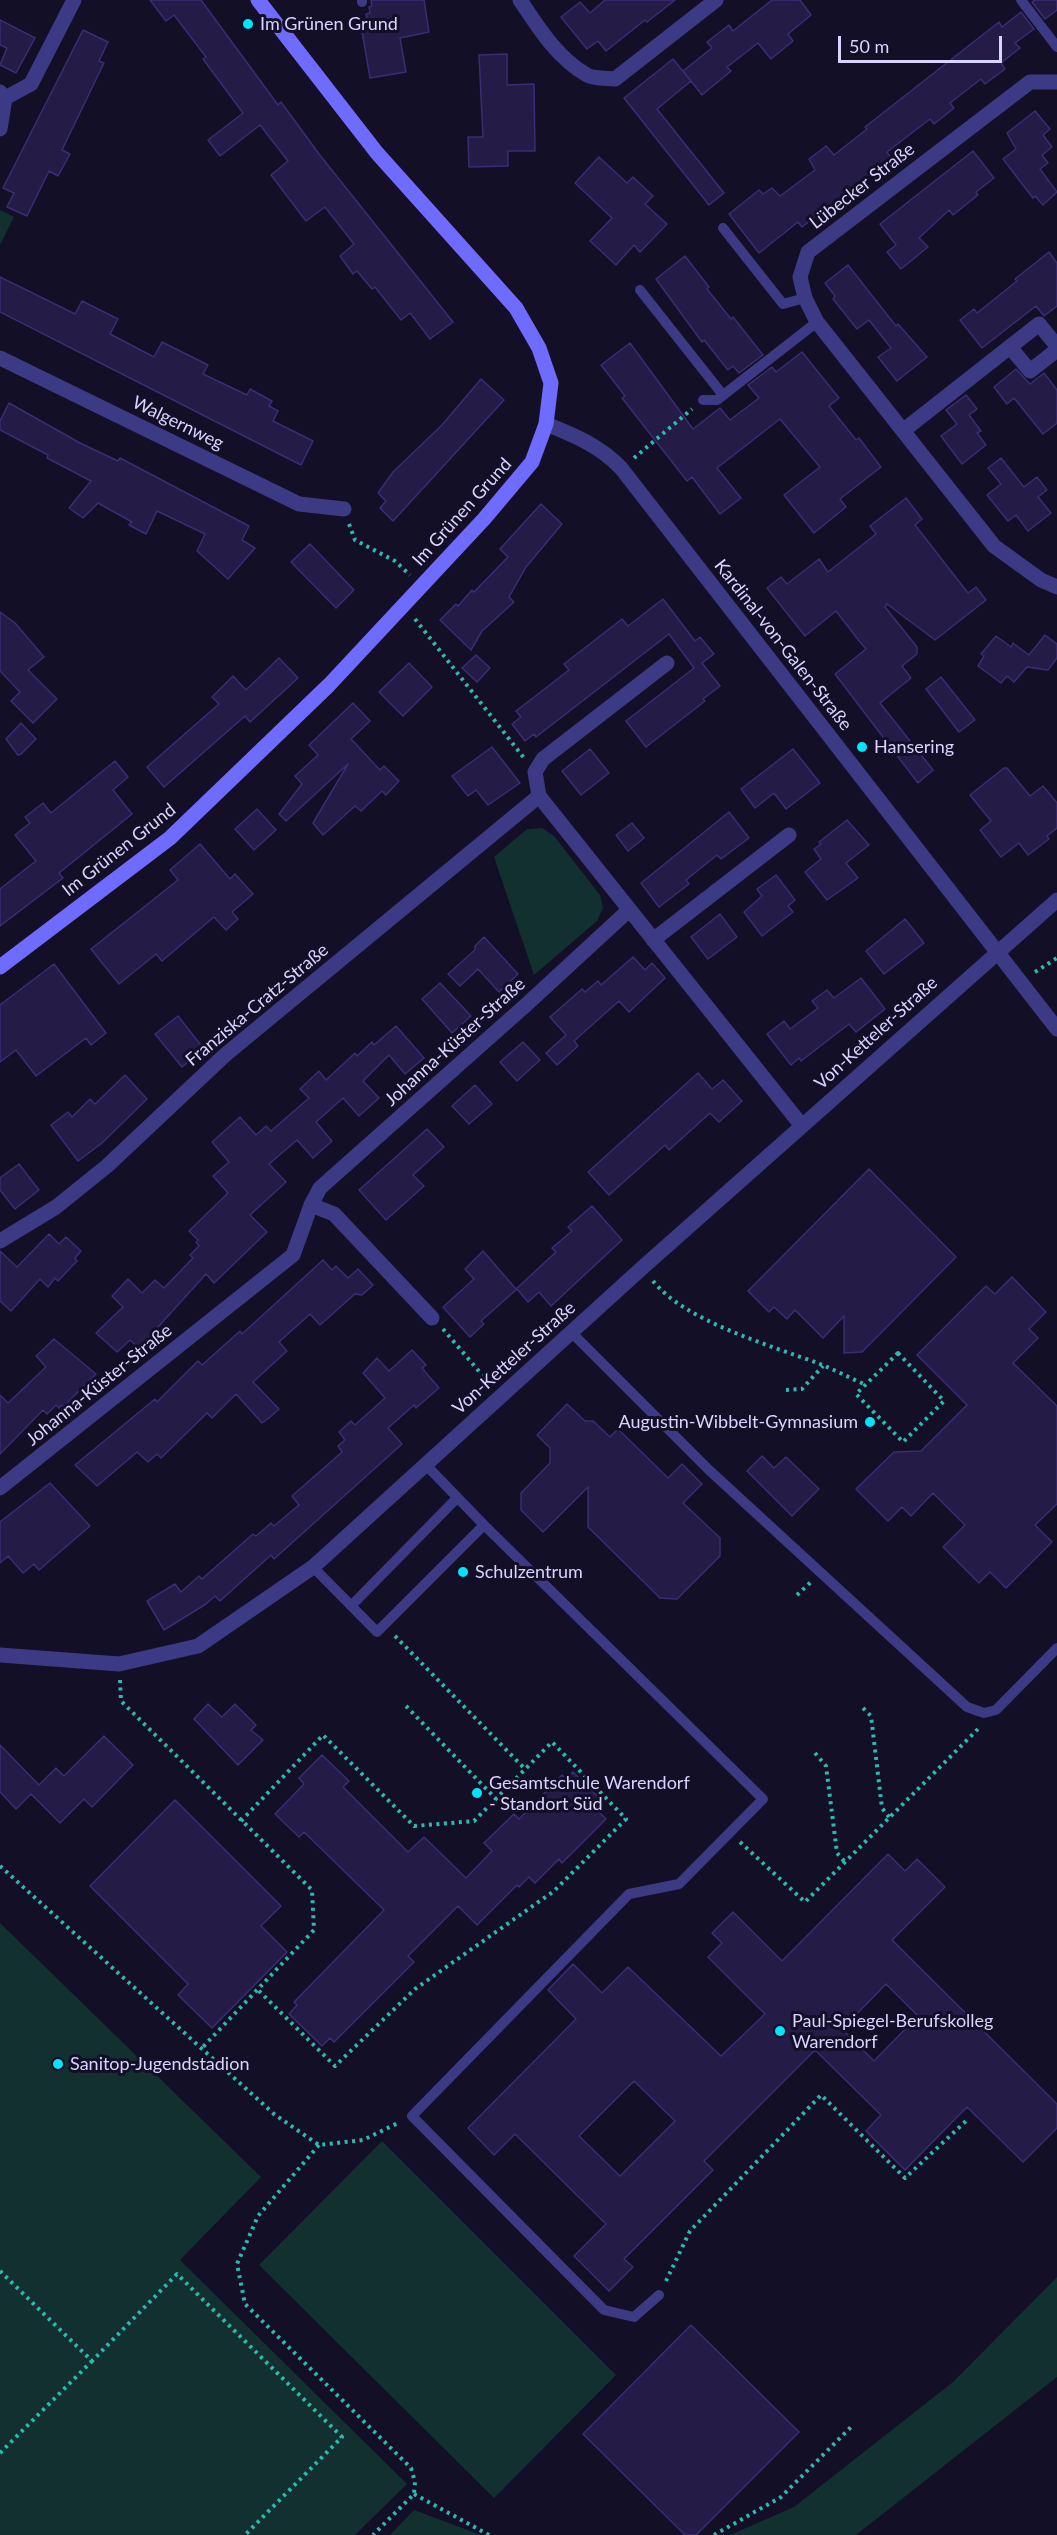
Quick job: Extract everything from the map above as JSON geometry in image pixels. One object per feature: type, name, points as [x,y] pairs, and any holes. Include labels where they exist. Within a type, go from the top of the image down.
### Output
[{"type":"street","points":[[0,129],[2,95],[31,84],[74,0]]},
{"type":"street","name":"Im Grünen Grund","points":[[0,967],[170,838],[329,685],[484,519],[532,462],[546,423],[551,383],[539,348],[516,309],[377,153],[258,0]]},
{"type":"street","points":[[520,0],[544,36],[588,76],[615,79],[716,0]]},
{"type":"street","name":"Lübecker Straße","points":[[1057,82],[1030,82],[808,252],[800,277],[805,298],[817,322],[994,546],[1041,580],[1057,587]]},
{"type":"street","points":[[904,430],[1010,347],[1040,324],[1057,348],[1030,371],[1010,347]]},
{"type":"street","name":"Walgernweg","points":[[0,358],[299,504],[344,509]]},
{"type":"street","name":"Kardinal-von-Galen-Straße","points":[[546,423],[606,453],[621,468],[1057,1029]]},
{"type":"street","points":[[667,663],[543,759],[535,772],[539,796],[802,1126]]},
{"type":"street","name":"Franziska-Cratz-Straße","points":[[0,1241],[56,1207],[107,1166],[225,1055],[539,796]]},
{"type":"street","points":[[653,940],[789,835]]},
{"type":"street","points":[[996,952],[1057,900]]},
{"type":"street","name":"Johanna-Küster-Straße","points":[[0,1488],[293,1255],[311,1205],[320,1188],[629,910]]},
{"type":"street","name":"Von-Ketteler-Straße","points":[[0,1655],[119,1664],[198,1646],[313,1567],[642,1268],[996,952]]},
{"type":"street","points":[[311,1205],[334,1214],[432,1317]]},
{"type":"lane","points":[[1021,0],[1057,47]]},
{"type":"lane","points":[[723,228],[783,304],[805,298]]},
{"type":"lane","points":[[640,290],[723,395]]},
{"type":"lane","points":[[703,400],[717,400],[817,322]]},
{"type":"lane","points":[[572,1333],[709,1470],[967,1707],[984,1713],[996,1710],[1057,1648]]},
{"type":"lane","points":[[425,1464],[763,1799],[731,1834],[679,1884],[628,1894],[412,2116],[604,2310],[634,2317],[659,2295]]},
{"type":"lane","points":[[351,1606],[457,1498]]},
{"type":"lane","points":[[313,1567],[377,1632],[484,1525]]},
{"type":"path","points":[[621,468],[703,400]]},
{"type":"path","points":[[344,509],[355,540],[395,561],[422,586]]},
{"type":"path","points":[[414,620],[535,772]]},
{"type":"path","points":[[1020,982],[1057,958]]},
{"type":"path","points":[[642,1268],[663,1294],[722,1328],[823,1365],[866,1385]]},
{"type":"path","points":[[432,1317],[500,1396]]},
{"type":"path","points":[[898,1353],[945,1401],[903,1442],[856,1394],[866,1385],[898,1353]]},
{"type":"path","points":[[786,1390],[802,1389],[823,1365]]},
{"type":"path","points":[[384,1625],[525,1769]]},
{"type":"path","points":[[119,1664],[121,1701],[312,1890],[314,1930],[202,2048]]},
{"type":"path","points":[[406,1706],[496,1799]]},
{"type":"path","points":[[863,1708],[871,1716],[882,1808],[889,1817]]},
{"type":"path","points":[[731,1834],[806,1902],[979,1727],[984,1713]]},
{"type":"path","points":[[241,1821],[323,1736],[414,1826],[474,1821],[552,1742],[626,1819],[554,1891],[415,1989],[335,2066],[257,1989]]},
{"type":"path","points":[[815,1753],[826,1766],[837,1853],[845,1862]]},
{"type":"path","points":[[0,1866],[274,2114],[319,2145],[363,2140],[412,2116]]},
{"type":"path","points":[[659,2295],[690,2230],[821,2095],[905,2178],[966,2121]]},
{"type":"path","points":[[319,2145],[258,2216],[237,2264],[244,2304],[411,2468],[415,2481],[414,2494],[373,2535]]},
{"type":"path","points":[[0,2271],[92,2361]]},
{"type":"path","points":[[0,2453],[177,2274],[342,2437],[245,2535]]},
{"type":"path","points":[[714,2535],[781,2497],[851,2427]]},
{"type":"path","points":[[414,2494],[489,2535]]},
{"type":"green space","points":[[0,210],[14,217],[0,245]]},
{"type":"green space","points":[[542,828],[554,836],[600,895],[603,908],[597,921],[534,975],[494,857],[527,829]]},
{"type":"green space","points":[[0,1923],[261,2177],[180,2260],[407,2484],[355,2535],[0,2535]]},
{"type":"green space","points":[[382,2141],[616,2375],[494,2498],[259,2265]]},
{"type":"green space","points":[[1057,2277],[1057,2377],[856,2535],[730,2535],[794,2507],[953,2382]]},
{"type":"green space","points":[[414,2510],[481,2535],[390,2535]]},
{"type":"building","points":[[150,0],[201,0],[278,105],[281,102],[319,154],[453,322],[430,339],[410,313],[401,320],[375,287],[372,289],[357,271],[353,274],[340,256],[354,244],[325,207],[306,221],[271,175],[288,161],[260,125],[220,156],[208,140],[243,113],[203,59],[206,57],[174,15],[166,21]]},
{"type":"building","points":[[371,0],[424,0],[429,32],[400,38],[406,72],[370,78],[362,31],[369,30],[366,14],[370,13]]},
{"type":"building","points":[[605,0],[675,0],[606,51],[598,41],[587,49],[561,17],[580,2],[590,13]]},
{"type":"building","points":[[772,0],[800,0],[811,15],[788,34],[793,41],[771,59],[758,43],[727,67],[731,71],[702,95],[683,71],[712,48],[707,42],[729,25],[733,31]]},
{"type":"building","points":[[1057,0],[1057,10],[1045,19],[1032,2]]},
{"type":"building","points":[[1021,12],[1034,29],[1015,43],[1020,48],[1001,63],[1005,69],[985,84],[981,79],[950,103],[954,108],[934,124],[930,119],[887,152],[891,158],[802,227],[798,222],[759,253],[729,214],[759,190],[763,194],[772,188],[780,196],[815,170],[809,159],[826,146],[834,155],[867,129],[865,127],[999,22],[1002,27]]},
{"type":"building","points":[[0,20],[35,38],[16,73],[0,65],[7,48],[0,45]]},
{"type":"building","points":[[83,30],[108,42],[99,61],[104,63],[62,150],[70,154],[58,176],[49,171],[27,216],[7,207],[14,193],[3,188]]},
{"type":"building","points":[[507,54],[507,85],[534,84],[535,151],[508,151],[508,166],[469,167],[468,137],[483,137],[479,55]]},
{"type":"building","points":[[673,59],[691,81],[657,109],[724,193],[709,205],[624,98]]},
{"type":"building","points":[[1035,111],[1050,129],[1043,135],[1052,147],[1042,155],[1048,163],[1040,169],[1057,192],[1043,205],[1035,196],[1033,198],[1003,159],[1016,149],[1007,133]]},
{"type":"building","points":[[973,151],[994,178],[976,192],[978,195],[953,215],[949,210],[919,238],[928,247],[901,269],[887,252],[896,245],[880,224]]},
{"type":"building","points":[[599,157],[627,183],[633,177],[653,196],[645,204],[667,224],[640,252],[634,245],[616,265],[590,241],[612,218],[575,183]]},
{"type":"building","points":[[1049,252],[1057,263],[1057,306],[1044,316],[1036,306],[982,348],[960,320],[974,309],[977,313]]},
{"type":"building","points":[[685,256],[709,287],[707,289],[763,355],[739,373],[733,366],[728,370],[704,340],[702,342],[656,279]]},
{"type":"building","points":[[848,265],[896,326],[898,324],[927,357],[897,381],[878,357],[891,348],[869,320],[857,329],[833,299],[835,296],[825,283]]},
{"type":"building","points":[[0,277],[75,314],[82,301],[118,319],[110,334],[154,357],[162,342],[208,365],[203,374],[247,395],[250,389],[272,401],[269,406],[278,411],[273,421],[313,441],[301,465],[0,312]]},
{"type":"building","points":[[630,343],[693,429],[720,408],[730,420],[759,398],[748,385],[772,367],[776,372],[802,352],[839,398],[829,406],[856,440],[859,438],[881,467],[840,499],[846,507],[814,533],[784,495],[820,467],[780,419],[717,468],[741,498],[720,514],[692,477],[687,481],[622,398],[625,396],[601,365]]},
{"type":"building","points":[[1016,369],[1030,384],[1044,373],[1057,390],[1057,423],[1043,434],[1014,398],[1007,404],[994,387]]},
{"type":"building","points":[[481,379],[504,400],[393,521],[380,508],[386,501],[378,493],[393,472],[442,425]]},
{"type":"building","points":[[966,395],[977,409],[969,415],[981,431],[977,433],[986,445],[962,464],[941,436],[957,424],[946,410]]},
{"type":"building","points":[[9,403],[80,443],[118,461],[120,458],[249,526],[242,540],[255,548],[228,579],[197,551],[205,534],[157,511],[146,534],[129,525],[132,522],[98,503],[83,518],[69,508],[91,481],[0,430],[0,421]]},
{"type":"building","points":[[1001,458],[1024,487],[1037,477],[1047,490],[1038,497],[1051,513],[1028,531],[1016,515],[1008,521],[987,495],[1001,484],[988,468]]},
{"type":"building","points":[[906,498],[922,519],[915,525],[968,593],[976,587],[986,600],[935,640],[887,604],[885,607],[917,647],[917,654],[902,666],[911,678],[880,703],[933,770],[918,783],[835,674],[866,649],[836,611],[805,636],[767,588],[781,577],[787,584],[819,559],[828,572],[876,534],[870,526]]},
{"type":"building","points":[[541,504],[562,524],[526,567],[509,597],[514,602],[482,631],[471,650],[440,620],[456,604],[458,606],[472,590],[474,592],[508,557],[500,549]]},
{"type":"building","points":[[310,544],[354,590],[336,608],[291,562]]},
{"type":"building","points":[[663,599],[695,641],[700,637],[714,654],[702,663],[720,686],[703,699],[705,701],[646,747],[626,721],[694,668],[669,634],[536,737],[534,734],[525,741],[512,724],[521,717],[516,711],[569,670],[564,664],[622,619],[628,626]]},
{"type":"building","points":[[0,612],[15,623],[44,657],[28,670],[57,699],[33,723],[11,701],[20,692],[0,671]]},
{"type":"building","points":[[1045,635],[1057,644],[1057,658],[1048,670],[1027,667],[1014,682],[1007,676],[1001,683],[978,666],[984,656],[981,654],[996,636],[1011,647],[1013,643],[1029,655]]},
{"type":"building","points":[[476,655],[490,668],[477,682],[462,668]]},
{"type":"building","points":[[279,658],[298,678],[250,722],[245,716],[164,787],[147,767],[219,704],[212,697],[233,676],[246,690]]},
{"type":"building","points":[[409,663],[432,687],[403,716],[379,692]]},
{"type":"building","points":[[941,677],[975,720],[959,732],[926,689]]},
{"type":"building","points":[[353,703],[370,721],[351,739],[380,770],[384,766],[399,781],[386,795],[382,791],[361,811],[355,806],[323,835],[313,823],[348,764],[286,821],[279,814],[302,784],[295,776],[318,755],[309,745]]},
{"type":"building","points":[[21,723],[36,739],[18,755],[6,739]]},
{"type":"building","points":[[492,747],[520,783],[488,805],[476,790],[468,796],[452,776]]},
{"type":"building","points":[[590,749],[609,773],[581,795],[562,771]]},
{"type":"building","points":[[793,749],[820,783],[786,809],[774,793],[755,808],[741,789]]},
{"type":"building","points":[[115,761],[128,777],[113,790],[132,814],[59,873],[63,878],[0,926],[0,889],[36,861],[15,835],[30,823],[25,817],[43,803],[51,813]]},
{"type":"building","points":[[1007,768],[1030,796],[1043,786],[1057,803],[1057,828],[1047,836],[1049,839],[1028,855],[1019,843],[1001,857],[980,830],[991,821],[970,795]]},
{"type":"building","points":[[257,809],[276,830],[254,850],[235,829]]},
{"type":"building","points":[[729,812],[749,838],[721,859],[717,855],[686,880],[689,884],[659,907],[641,883]]},
{"type":"building","points":[[847,820],[869,845],[846,863],[858,878],[827,900],[805,872],[821,859],[814,849],[821,844],[819,842]]},
{"type":"building","points":[[632,823],[644,838],[628,851],[616,835]]},
{"type":"building","points":[[200,844],[230,879],[235,874],[253,894],[232,912],[238,919],[226,930],[214,917],[162,961],[156,954],[119,984],[91,949],[178,880],[170,870]]},
{"type":"building","points":[[776,875],[795,900],[788,906],[793,912],[762,936],[744,912],[762,896],[757,889]]},
{"type":"building","points":[[720,914],[737,937],[708,959],[691,937]]},
{"type":"building","points":[[905,919],[924,943],[884,974],[866,951]]},
{"type":"building","points":[[484,937],[518,974],[499,992],[478,969],[460,986],[448,974],[475,950],[475,946]]},
{"type":"building","points":[[633,957],[645,970],[652,963],[665,978],[629,1012],[619,1001],[574,1041],[578,1046],[557,1065],[546,1053],[566,1035],[550,1017],[582,989],[585,992],[598,981],[601,985]]},
{"type":"building","points":[[54,964],[106,1033],[91,1045],[86,1038],[36,1076],[16,1050],[0,1062],[0,1005]]},
{"type":"building","points":[[861,978],[885,1009],[856,1032],[849,1024],[801,1061],[799,1058],[791,1065],[767,1034],[784,1021],[790,1029],[818,1008],[812,1001],[827,990],[834,998]]},
{"type":"building","points":[[440,983],[471,1016],[452,1033],[422,999]]},
{"type":"building","points":[[178,1016],[204,1049],[182,1067],[155,1034]]},
{"type":"building","points":[[396,1026],[424,1058],[405,1074],[389,1055],[363,1081],[379,1098],[359,1116],[343,1098],[316,1122],[332,1141],[313,1158],[297,1140],[269,1164],[286,1182],[250,1215],[267,1232],[214,1283],[206,1274],[139,1348],[130,1340],[117,1352],[96,1333],[123,1307],[112,1296],[128,1279],[142,1293],[155,1280],[164,1288],[193,1258],[190,1255],[199,1246],[196,1242],[198,1240],[189,1231],[228,1193],[213,1176],[229,1162],[212,1142],[240,1117],[256,1135],[266,1126],[271,1131],[309,1098],[300,1089],[319,1071],[326,1080],[355,1053],[357,1056],[372,1042],[374,1045]]},
{"type":"building","points":[[523,1042],[540,1060],[517,1081],[500,1062]]},
{"type":"building","points":[[698,1073],[712,1089],[723,1080],[742,1101],[719,1122],[710,1113],[669,1150],[665,1145],[609,1195],[588,1172]]},
{"type":"building","points":[[125,1075],[147,1099],[102,1143],[78,1161],[51,1125],[68,1112],[72,1117],[90,1099],[95,1104]]},
{"type":"building","points":[[475,1085],[492,1104],[469,1124],[452,1106]]},
{"type":"building","points":[[427,1129],[444,1147],[413,1175],[424,1186],[386,1220],[359,1190]]},
{"type":"building","points":[[19,1164],[39,1190],[15,1209],[0,1190],[0,1178]]},
{"type":"building","points":[[869,1169],[956,1257],[862,1352],[844,1353],[844,1316],[823,1338],[795,1310],[787,1319],[774,1307],[769,1312],[748,1291]]},
{"type":"building","points":[[592,1206],[622,1240],[551,1306],[539,1292],[528,1302],[517,1289],[481,1321],[484,1324],[470,1337],[443,1307],[474,1279],[465,1269],[483,1251],[516,1289],[556,1252],[552,1248],[572,1231],[568,1227]]},
{"type":"building","points":[[49,1234],[59,1244],[66,1237],[81,1251],[75,1258],[77,1261],[58,1281],[55,1278],[48,1287],[40,1279],[11,1311],[0,1301],[0,1251],[17,1267]]},
{"type":"building","points":[[323,1260],[332,1270],[336,1266],[348,1278],[358,1269],[373,1285],[362,1295],[355,1294],[320,1325],[310,1314],[279,1342],[287,1351],[253,1382],[279,1409],[269,1418],[262,1423],[236,1394],[212,1418],[207,1413],[161,1458],[157,1454],[148,1462],[137,1452],[97,1486],[75,1465],[155,1399],[157,1402],[198,1361],[202,1365],[240,1331],[242,1334]]},
{"type":"building","points":[[1012,1277],[1046,1312],[1029,1329],[1038,1338],[1013,1363],[1057,1406],[1057,1504],[1035,1525],[1052,1542],[1006,1588],[990,1572],[979,1583],[943,1547],[965,1525],[933,1493],[911,1516],[902,1507],[888,1521],[856,1489],[894,1452],[921,1451],[967,1405],[917,1355],[986,1286],[995,1294]]},
{"type":"building","points":[[54,1339],[96,1374],[63,1407],[61,1405],[59,1408],[56,1405],[47,1414],[43,1410],[0,1454],[0,1395],[8,1403],[46,1367],[36,1356]]},
{"type":"building","points":[[412,1350],[426,1365],[422,1368],[439,1388],[416,1408],[414,1405],[388,1428],[402,1444],[274,1559],[271,1555],[220,1601],[215,1596],[164,1630],[147,1601],[175,1584],[181,1592],[199,1576],[202,1579],[253,1534],[256,1536],[271,1523],[274,1526],[299,1505],[292,1496],[342,1452],[338,1446],[345,1440],[339,1432],[351,1421],[355,1425],[385,1398],[363,1373],[377,1358],[389,1371]]},
{"type":"building","points":[[567,1404],[585,1421],[593,1421],[610,1437],[618,1429],[668,1478],[682,1464],[702,1484],[683,1503],[720,1538],[720,1556],[677,1599],[660,1598],[588,1527],[588,1487],[543,1532],[521,1510],[521,1493],[550,1463],[550,1448],[537,1435]]},
{"type":"building","points":[[762,1456],[774,1468],[786,1457],[819,1489],[792,1516],[747,1471]]},
{"type":"building","points":[[50,1483],[90,1526],[39,1570],[34,1564],[23,1573],[8,1556],[0,1563],[0,1522]]},
{"type":"building","points":[[208,1704],[222,1717],[235,1704],[256,1725],[251,1730],[263,1740],[238,1765],[194,1719]]},
{"type":"building","points":[[104,1736],[133,1765],[92,1807],[84,1799],[60,1823],[31,1794],[16,1809],[0,1792],[0,1745],[39,1785],[56,1768],[64,1776]]},
{"type":"building","points":[[322,1755],[349,1781],[343,1787],[408,1852],[424,1837],[466,1878],[492,1851],[484,1843],[514,1814],[519,1819],[562,1775],[566,1779],[573,1772],[599,1798],[592,1805],[606,1819],[562,1863],[559,1859],[535,1883],[529,1877],[519,1887],[517,1885],[477,1925],[458,1906],[408,1956],[414,1962],[334,2042],[330,2038],[322,2046],[289,2014],[297,2005],[294,2002],[384,1910],[304,1832],[299,1837],[275,1814],[304,1784],[299,1778]]},
{"type":"building","points":[[175,1800],[281,1906],[261,1926],[287,1952],[212,2028],[178,1995],[188,1984],[90,1886]]},
{"type":"building","points":[[888,1854],[905,1871],[917,1859],[945,1887],[892,1940],[1057,2104],[1057,2128],[1023,2162],[967,2107],[905,2170],[866,2131],[881,2115],[815,2050],[704,2161],[713,2170],[624,2259],[633,2267],[609,2291],[574,2256],[606,2224],[515,2134],[494,2155],[468,2128],[576,2019],[548,1990],[573,1964],[602,1993],[628,1967],[721,2056],[765,2014],[708,1957],[722,1943],[712,1933],[733,1912],[782,1961]],"holes":[[[886,1984],[918,2016],[874,2061],[842,2029]],[[634,2081],[675,2121],[620,2176],[579,2136]]]},
{"type":"building","points":[[691,2325],[799,2432],[696,2535],[685,2535],[583,2434]]},
{"type":"place","name":"Im Grünen Grund","points":[[248,24]]},
{"type":"place","name":"Hansering","points":[[862,747]]},
{"type":"place","name":"Augustin-Wibbelt-Gymnasium","points":[[870,1422]]},
{"type":"place","name":"Schulzentrum","points":[[463,1572]]},
{"type":"place","name":"Gesamtschule Warendorf - Standort Süd","points":[[477,1793]]},
{"type":"place","name":"Paul-Spiegel-Berufskolleg Warendorf","points":[[780,2031]]},
{"type":"place","name":"Sanitop-Jugendstadion","points":[[58,2064]]}]
